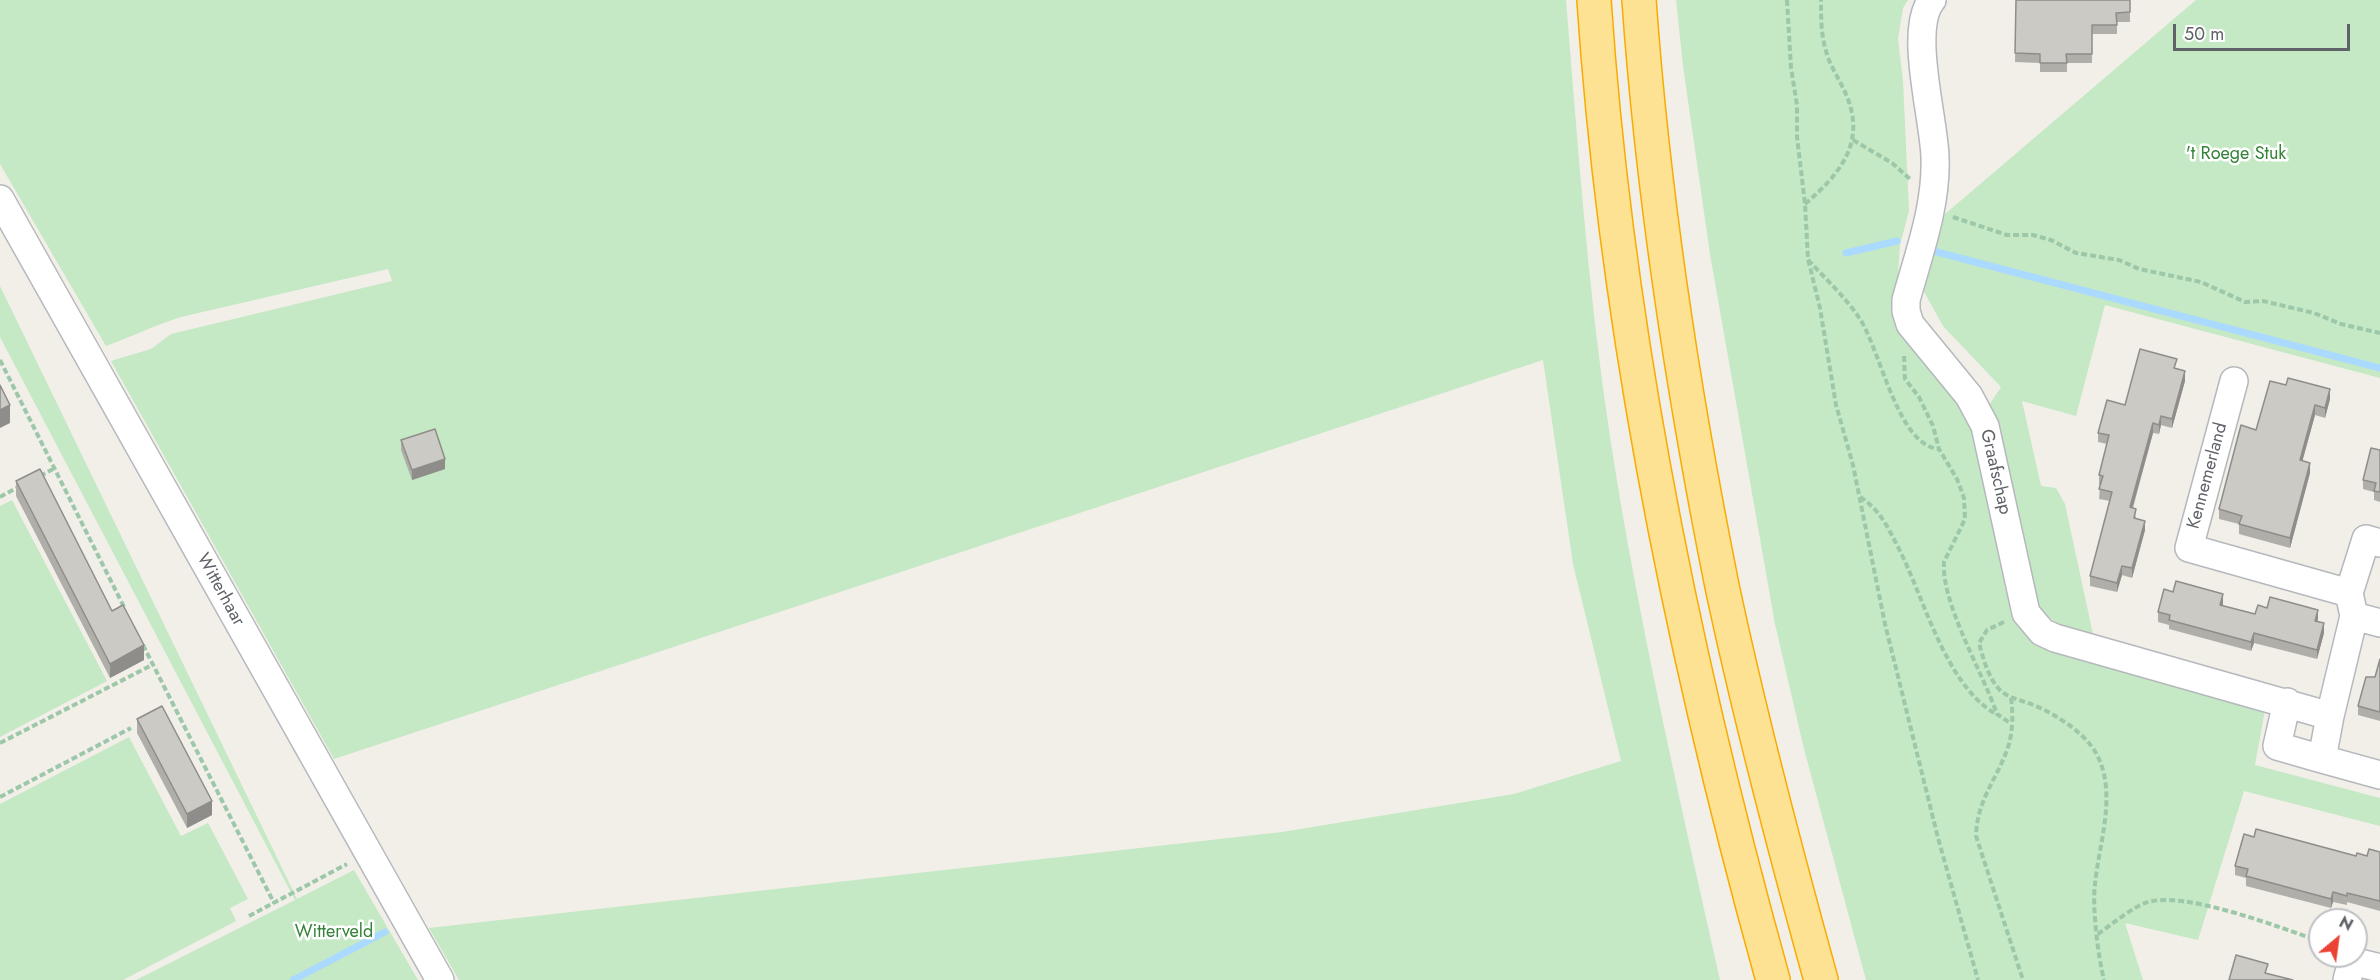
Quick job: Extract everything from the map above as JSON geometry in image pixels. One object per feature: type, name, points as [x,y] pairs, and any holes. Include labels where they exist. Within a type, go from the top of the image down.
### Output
[{"type":"highway","points":[[1594,0],[1613,202],[1642,411],[1687,632],[1723,789],[1769,972]]},
{"type":"highway","points":[[1639,0],[1654,166],[1684,379],[1722,586],[1789,862],[1821,980]]},
{"type":"street","name":"Graafschap","points":[[1932,0],[1926,8],[1921,35],[1935,157],[1932,198],[1906,300],[1906,312],[1916,332],[1969,396],[1985,426],[2026,613]]},
{"type":"street","name":"Witterhaar","points":[[0,200],[440,980]]},
{"type":"street","name":"Kennemerland","points":[[2234,381],[2189,548],[2352,605],[2380,623]]},
{"type":"street","points":[[2322,759],[2366,539],[2380,543]]},
{"type":"street","points":[[2026,613],[2042,632],[2055,638],[2330,716]]},
{"type":"street","points":[[2287,702],[2277,746],[2380,775]]},
{"type":"street","points":[[2347,980],[2352,961],[2380,968]]},
{"type":"path","points":[[1787,0],[1808,259],[1820,308],[1836,405],[1860,497],[1897,675],[1938,838],[1978,980]]},
{"type":"path","points":[[1805,204],[1834,176],[1854,140],[1854,116],[1826,51],[1821,0]]},
{"type":"path","points":[[1854,140],[1892,163],[1949,215],[1987,230],[2007,235],[2033,235],[2052,240],[2076,254],[2119,260],[2139,269],[2201,282],[2245,302],[2263,301],[2314,313],[2341,324],[2380,333]]},
{"type":"path","points":[[1808,259],[1848,303],[1868,332],[1899,411],[1911,431],[1926,447],[1939,449]]},
{"type":"path","points":[[1903,351],[1905,379],[1919,397],[1933,426],[1939,449],[1960,486],[1965,519],[1945,558],[1945,576],[1953,606],[1996,714]]},
{"type":"path","points":[[0,360],[127,613]]},
{"type":"path","points":[[36,478],[55,468]]},
{"type":"path","points":[[0,497],[27,483]]},
{"type":"path","points":[[1860,497],[1873,505],[1884,519],[1910,570],[1940,643],[1960,681],[1980,703],[2010,723]]},
{"type":"path","points":[[2026,613],[1987,630],[1979,643],[1990,676],[1999,689],[2011,698],[2045,711],[2087,740],[2097,754],[2107,794],[2100,858],[2094,885],[2104,980]]},
{"type":"path","points":[[142,644],[274,903]]},
{"type":"path","points":[[0,743],[152,665]]},
{"type":"path","points":[[2011,698],[2012,733],[2005,754],[1980,804],[1976,819],[1976,836],[2023,980]]},
{"type":"path","points":[[0,797],[131,728]]},
{"type":"path","points":[[249,916],[368,853]]},
{"type":"path","points":[[2098,934],[2145,903],[2173,900],[2225,911],[2308,937]]},
{"type":"green space","points":[[0,0],[1566,0],[1590,274],[1610,437],[1633,574],[1720,980],[459,980],[429,928],[1282,832],[1514,794],[1621,761],[1573,564],[1543,360],[334,759],[111,361],[151,349],[171,334],[392,281],[388,269],[181,317],[106,346],[0,164]]},
{"type":"green space","points":[[1676,0],[1908,0],[1903,8],[1898,39],[1903,81],[1909,211],[1900,245],[1896,304],[1970,414],[2019,611],[2266,704],[2255,765],[2380,798],[2380,826],[2244,791],[2198,940],[2125,923],[2143,980],[1866,980],[1804,749],[1775,624],[1710,254],[1683,66]]},
{"type":"green space","name":"'t Roege Stuk","points":[[2196,0],[2380,0],[2380,378],[2105,305],[2076,416],[2022,401],[2041,486],[2056,488],[2065,504],[2094,639],[2054,621],[2047,616],[2037,602],[2004,453],[1989,405],[2001,387],[1943,326],[1922,288],[1938,220]]},
{"type":"green space","name":"Witterveld","points":[[0,286],[297,899],[354,870],[418,980],[136,980],[295,900],[0,337]]},
{"type":"green space","points":[[12,500],[107,681],[0,737],[0,506]]},
{"type":"green space","points":[[129,737],[181,836],[208,823],[248,899],[230,908],[236,921],[123,980],[0,980],[0,804]]},
{"type":"building","points":[[2016,0],[2130,0],[2130,12],[2116,13],[2117,25],[2092,25],[2092,54],[2066,54],[2067,63],[2040,63],[2040,54],[2015,53]]},
{"type":"building","points":[[2140,349],[2177,359],[2174,368],[2185,371],[2172,419],[2161,416],[2159,425],[2153,423],[2130,507],[2136,509],[2134,518],[2145,521],[2132,568],[2122,566],[2117,583],[2090,576],[2112,492],[2099,489],[2103,476],[2099,475],[2109,435],[2098,433],[2107,400],[2125,405]]},
{"type":"building","points":[[2288,378],[2330,389],[2325,408],[2315,405],[2300,460],[2310,463],[2290,538],[2239,524],[2242,516],[2219,509],[2241,425],[2256,430],[2270,381],[2286,385]]},
{"type":"building","points":[[0,385],[10,405],[0,410]]},
{"type":"building","points":[[435,429],[445,459],[412,470],[401,440]]},
{"type":"building","points":[[2371,448],[2380,450],[2380,492],[2374,491],[2376,483],[2363,480]]},
{"type":"building","points":[[40,469],[112,611],[123,605],[144,645],[110,664],[16,481]]},
{"type":"building","points":[[2176,581],[2223,594],[2220,605],[2255,614],[2258,605],[2267,608],[2270,597],[2318,610],[2315,621],[2324,623],[2317,650],[2254,633],[2251,642],[2169,620],[2170,615],[2158,612],[2164,589],[2173,592]]},
{"type":"building","points":[[2380,659],[2380,712],[2358,706],[2366,677],[2375,677]]},
{"type":"building","points":[[162,706],[212,801],[187,814],[137,719]]},
{"type":"building","points":[[2256,829],[2356,856],[2357,853],[2367,856],[2369,849],[2380,852],[2380,901],[2333,892],[2331,899],[2246,876],[2248,869],[2235,866],[2244,834],[2254,837]]},
{"type":"building","points":[[2236,955],[2268,964],[2265,973],[2293,980],[2229,980]]},
{"type":"waterway","points":[[1846,253],[1897,241]]},
{"type":"waterway","points":[[1933,251],[2380,368]]},
{"type":"waterway","points":[[293,980],[385,932]]}]
